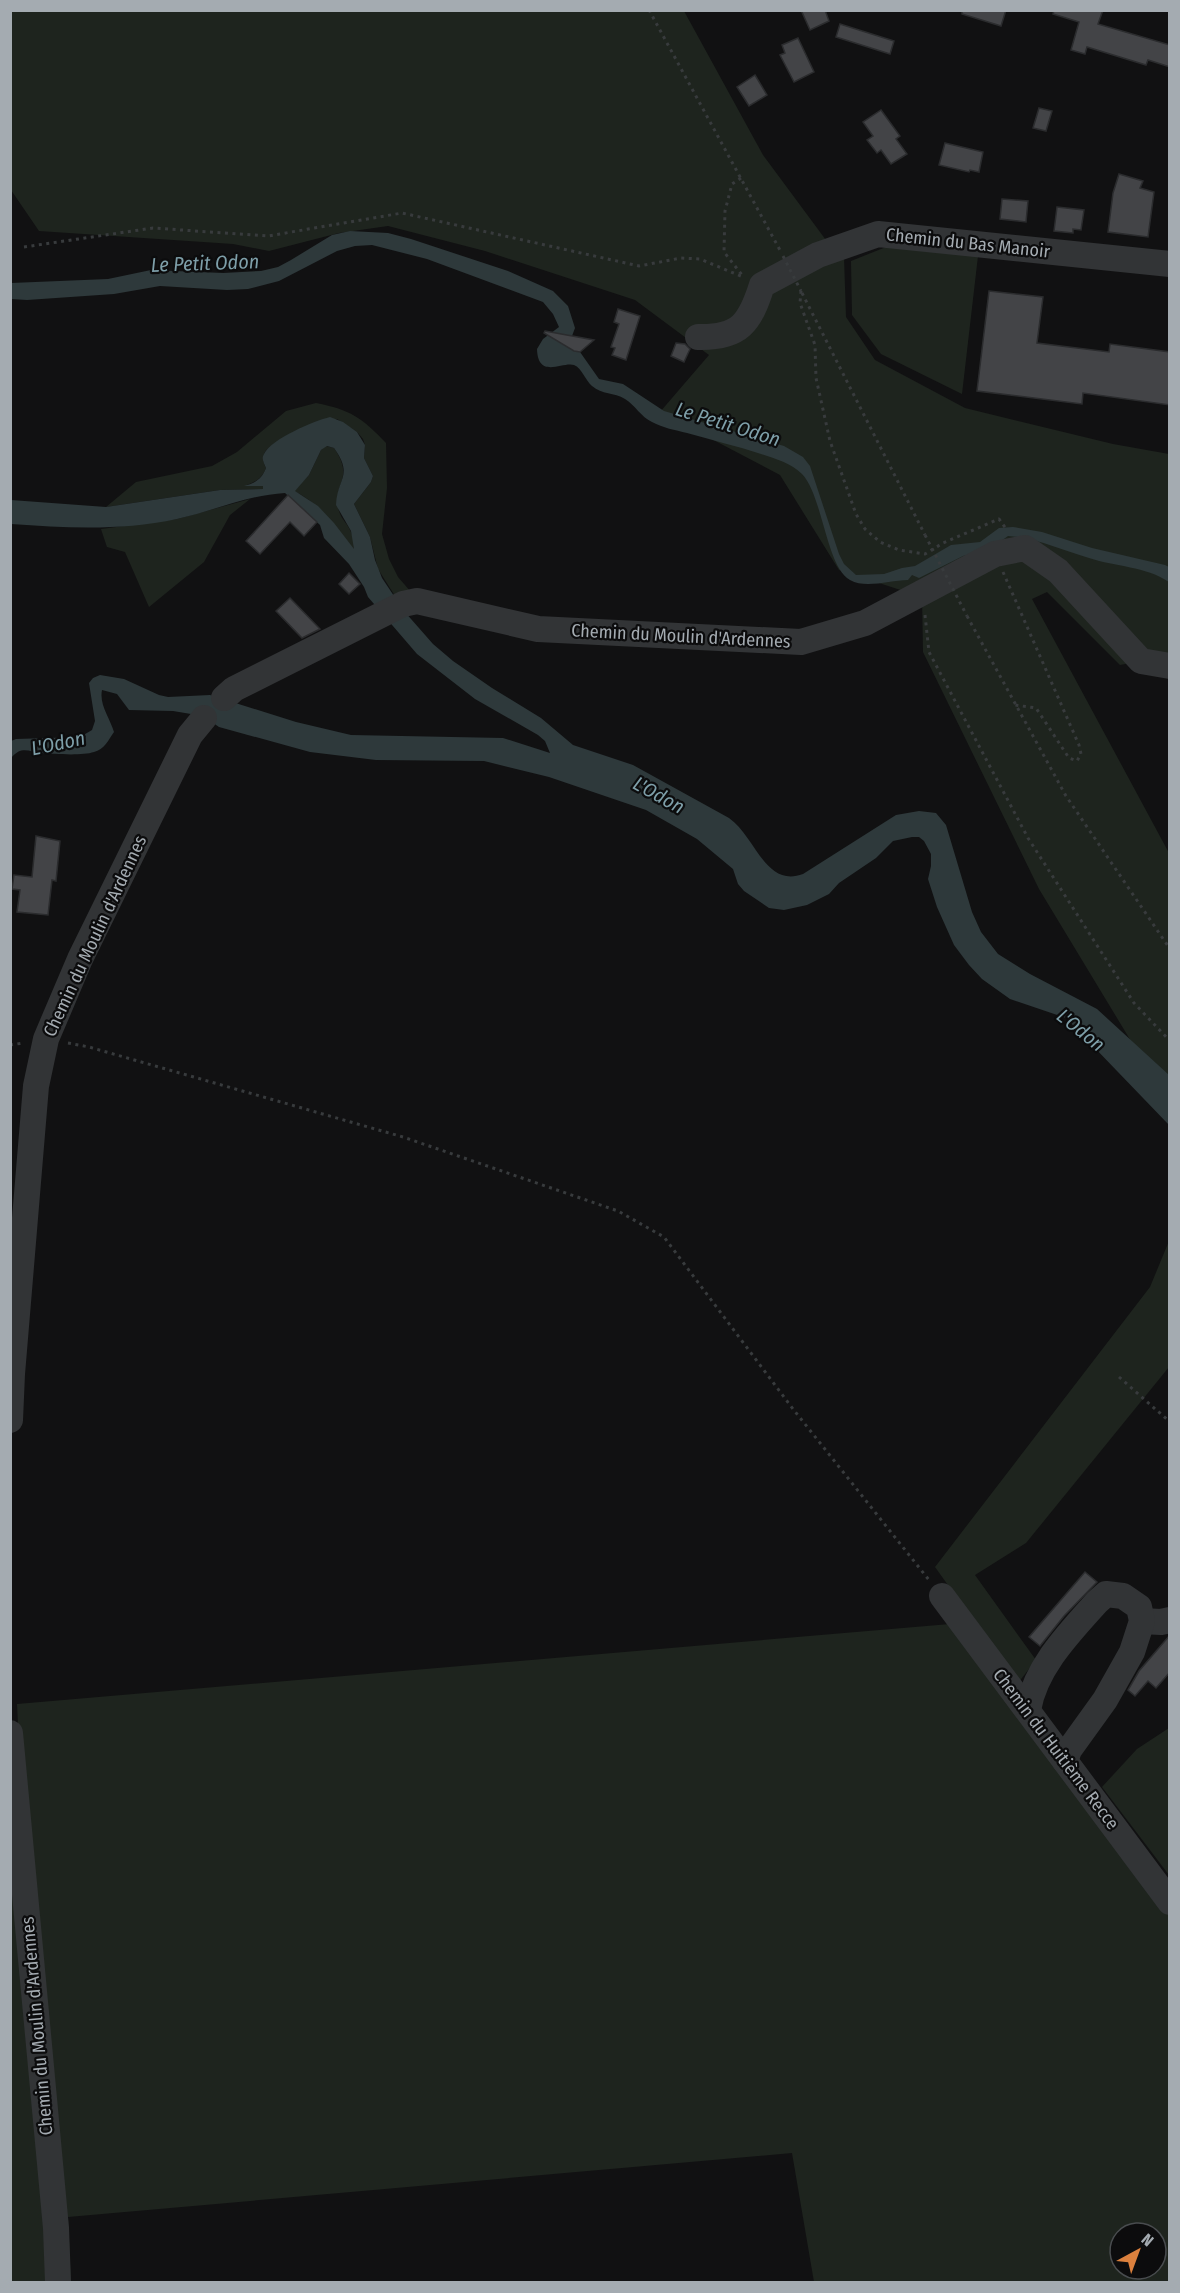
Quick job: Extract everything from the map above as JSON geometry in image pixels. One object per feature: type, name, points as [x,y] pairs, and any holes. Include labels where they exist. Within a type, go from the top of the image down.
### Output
[{"type":"street","name":"Chemin du Bas Manoir","points":[[753,281],[878,234],[1170,264]]},
{"type":"street","points":[[698,337],[718,338],[738,329],[754,311],[753,281]]},
{"type":"street","name":"Chemin du Moulin d'Ardennes","points":[[224,698],[234,689],[392,609],[417,601],[538,629],[801,642],[865,622],[995,554],[1025,548],[1058,572],[1141,661],[1170,666]]},
{"type":"street","name":"Chemin du Moulin d'Ardennes","points":[[10,1420],[36,1086],[46,1039],[80,959],[190,735],[204,718]]},
{"type":"street","points":[[1028,1710],[1033,1688],[1042,1671],[1090,1610],[1106,1594],[1123,1596],[1139,1607],[1142,1621],[1132,1652],[1105,1700],[1069,1750],[1065,1761]]},
{"type":"street","name":"Chemin du Huitième Recce","points":[[942,1596],[1170,1902]]},
{"type":"street","points":[[1142,1621],[1170,1620]]},
{"type":"street","name":"Chemin du Moulin d'Ardennes","points":[[10,1733],[56,2228],[58,2283]]},
{"type":"path","points":[[649,10],[783,256],[1014,705],[1066,796],[1170,949]]},
{"type":"path","points":[[741,178],[732,184],[725,211],[724,252],[753,281]]},
{"type":"path","points":[[24,247],[153,228],[268,236],[402,213],[639,266],[681,258],[700,259],[753,281]]},
{"type":"path","points":[[801,291],[800,303],[815,345],[816,378],[830,441],[856,513],[865,529],[880,542],[898,550],[925,554],[943,543],[999,519],[1004,523]]},
{"type":"path","points":[[995,554],[1079,746],[1081,754],[1077,761],[1069,758],[1036,708],[1014,705]]},
{"type":"path","points":[[923,592],[929,652],[1028,838],[1134,1003],[1170,1041]]},
{"type":"path","points":[[46,1039],[89,1047],[403,1137],[618,1211],[664,1238],[793,1408],[942,1596]]},
{"type":"path","points":[[1119,1377],[1170,1422]]},
{"type":"shaded area","points":[[10,11],[684,11],[763,155],[840,259],[844,257],[846,317],[875,360],[965,408],[1113,444],[1169,454],[1169,666],[1141,661],[1120,665],[1047,592],[1032,599],[1169,853],[1169,1104],[1039,889],[923,652],[922,597],[839,570],[780,475],[660,412],[709,355],[635,300],[485,251],[388,226],[339,233],[269,251],[233,244],[39,231],[11,190]]},
{"type":"shaded area","points":[[886,247],[978,256],[962,394],[881,354],[852,315],[851,261]]},
{"type":"shaded area","points":[[316,403],[355,416],[386,443],[387,488],[382,534],[389,559],[398,577],[411,592],[395,596],[378,569],[370,537],[354,504],[373,476],[364,458],[365,445],[357,432],[337,419],[286,437],[268,448],[263,456],[265,471],[259,479],[247,485],[263,486],[263,489],[220,490],[106,507],[136,482],[212,466],[237,452],[286,411]]},
{"type":"shaded area","points":[[326,446],[334,448],[343,467],[337,502],[340,514],[352,534],[354,550],[320,510],[304,496],[294,491],[309,475],[321,450]]},
{"type":"shaded area","points":[[250,499],[230,515],[204,562],[149,607],[125,552],[107,547],[101,529],[177,519]]},
{"type":"shaded area","points":[[1169,1241],[1169,1367],[1026,1543],[975,1575],[1036,1660],[1018,1683],[935,1567],[1150,1287]]},
{"type":"shaded area","points":[[950,1624],[1169,1909],[1169,2282],[814,2282],[792,2153],[68,2217],[71,2282],[11,2282],[10,1766],[20,1765],[17,1704]]},
{"type":"shaded area","points":[[1169,1728],[1169,1875],[1102,1787],[1137,1749]]},
{"type":"water","points":[[350,231],[388,233],[411,239],[508,271],[553,291],[568,306],[575,328],[572,336],[599,379],[623,384],[664,411],[784,446],[803,457],[810,466],[839,554],[844,564],[856,575],[884,574],[915,566],[951,545],[980,542],[999,528],[1013,527],[1042,532],[1092,548],[1165,565],[1169,567],[1169,582],[1140,570],[1099,561],[1029,539],[1008,536],[990,549],[963,556],[919,578],[912,575],[908,580],[871,584],[856,583],[842,573],[835,561],[815,498],[809,484],[798,470],[761,454],[656,424],[648,420],[625,399],[596,389],[574,365],[546,367],[538,358],[537,349],[543,339],[559,327],[553,314],[543,302],[427,259],[372,245],[355,246],[337,251],[279,281],[248,289],[160,286],[114,294],[11,299],[11,283],[108,279],[151,270],[223,273],[261,271],[278,267],[332,235]]},
{"type":"water","name":"L'Odon","points":[[330,417],[343,422],[357,432],[365,445],[364,458],[373,476],[354,504],[370,537],[382,578],[404,611],[433,644],[453,661],[541,718],[573,745],[633,765],[729,818],[770,867],[779,874],[790,876],[803,874],[896,815],[919,811],[936,813],[946,825],[972,912],[981,932],[998,954],[1030,974],[1097,1009],[1169,1075],[1169,1125],[1066,1018],[1010,999],[982,979],[969,965],[954,945],[937,907],[928,879],[931,854],[919,837],[893,841],[876,858],[839,883],[829,894],[807,905],[784,910],[769,908],[744,891],[738,884],[733,869],[697,839],[646,810],[549,777],[484,761],[376,760],[310,752],[219,727],[203,716],[173,711],[129,710],[117,694],[102,690],[103,706],[114,732],[101,749],[76,754],[22,750],[11,758],[11,741],[16,739],[80,737],[92,730],[95,721],[89,683],[100,675],[124,679],[168,697],[210,695],[296,722],[351,735],[503,738],[550,753],[545,741],[538,735],[475,699],[417,654],[368,597],[349,564],[324,538],[320,525],[285,493],[244,500],[190,516],[156,523],[115,527],[11,524],[11,500],[106,507],[220,490],[263,489],[263,486],[244,486],[255,482],[262,475],[266,468],[263,456],[268,448],[294,431]],"holes":[[[327,446],[334,448],[340,457],[344,471],[336,505],[351,531],[354,549],[318,506],[295,491],[309,475],[321,450]]]},
{"type":"building","points":[[801,10],[825,10],[829,21],[810,30]]},
{"type":"building","points":[[962,10],[1006,10],[1001,26],[962,14]]},
{"type":"building","points":[[1054,10],[1103,10],[1098,24],[1170,45],[1170,67],[1148,60],[1146,65],[1087,47],[1085,54],[1071,50],[1079,22],[1053,14]]},
{"type":"building","points":[[840,24],[894,41],[890,54],[836,37]]},
{"type":"building","points":[[798,38],[814,72],[794,82],[780,55],[785,53],[782,45]]},
{"type":"building","points":[[755,75],[767,95],[749,106],[737,87]]},
{"type":"building","points":[[1039,108],[1052,111],[1046,131],[1033,128]]},
{"type":"building","points":[[881,110],[900,136],[896,139],[907,154],[891,164],[881,150],[877,153],[867,140],[873,136],[863,122]]},
{"type":"building","points":[[945,143],[983,152],[979,172],[939,165]]},
{"type":"building","points":[[1119,174],[1143,181],[1140,188],[1154,192],[1148,237],[1108,232],[1113,193]]},
{"type":"building","points":[[1002,199],[1028,201],[1026,222],[1000,219]]},
{"type":"building","points":[[1057,207],[1084,210],[1081,230],[1073,229],[1073,233],[1054,231]]},
{"type":"building","points":[[989,291],[1043,297],[1037,343],[1109,352],[1110,344],[1170,352],[1170,405],[1083,393],[1082,404],[977,391]]},
{"type":"building","points":[[618,309],[640,316],[626,360],[612,355],[615,348],[611,347],[619,324],[614,322]]},
{"type":"building","points":[[545,331],[594,340],[580,352],[574,351],[544,333]]},
{"type":"building","points":[[676,343],[685,344],[690,349],[684,362],[671,356]]},
{"type":"building","points":[[288,495],[317,522],[304,536],[290,522],[260,554],[246,541]]},
{"type":"building","points":[[349,573],[360,584],[349,594],[339,584]]},
{"type":"building","points":[[290,598],[320,629],[302,638],[276,611]]},
{"type":"building","points":[[36,836],[60,841],[56,881],[52,880],[48,915],[17,912],[20,890],[12,889],[14,875],[32,877]]},
{"type":"building","points":[[1085,1572],[1097,1582],[1064,1616],[1040,1646],[1029,1637]]},
{"type":"building","points":[[1170,1635],[1170,1672],[1156,1688],[1148,1681],[1135,1696],[1128,1690],[1139,1671]]},
{"type":"water label","name":"Le Petit Odon","points":[[205,263]]},
{"type":"water label","name":"Le Petit Odon","points":[[728,424]]}]
